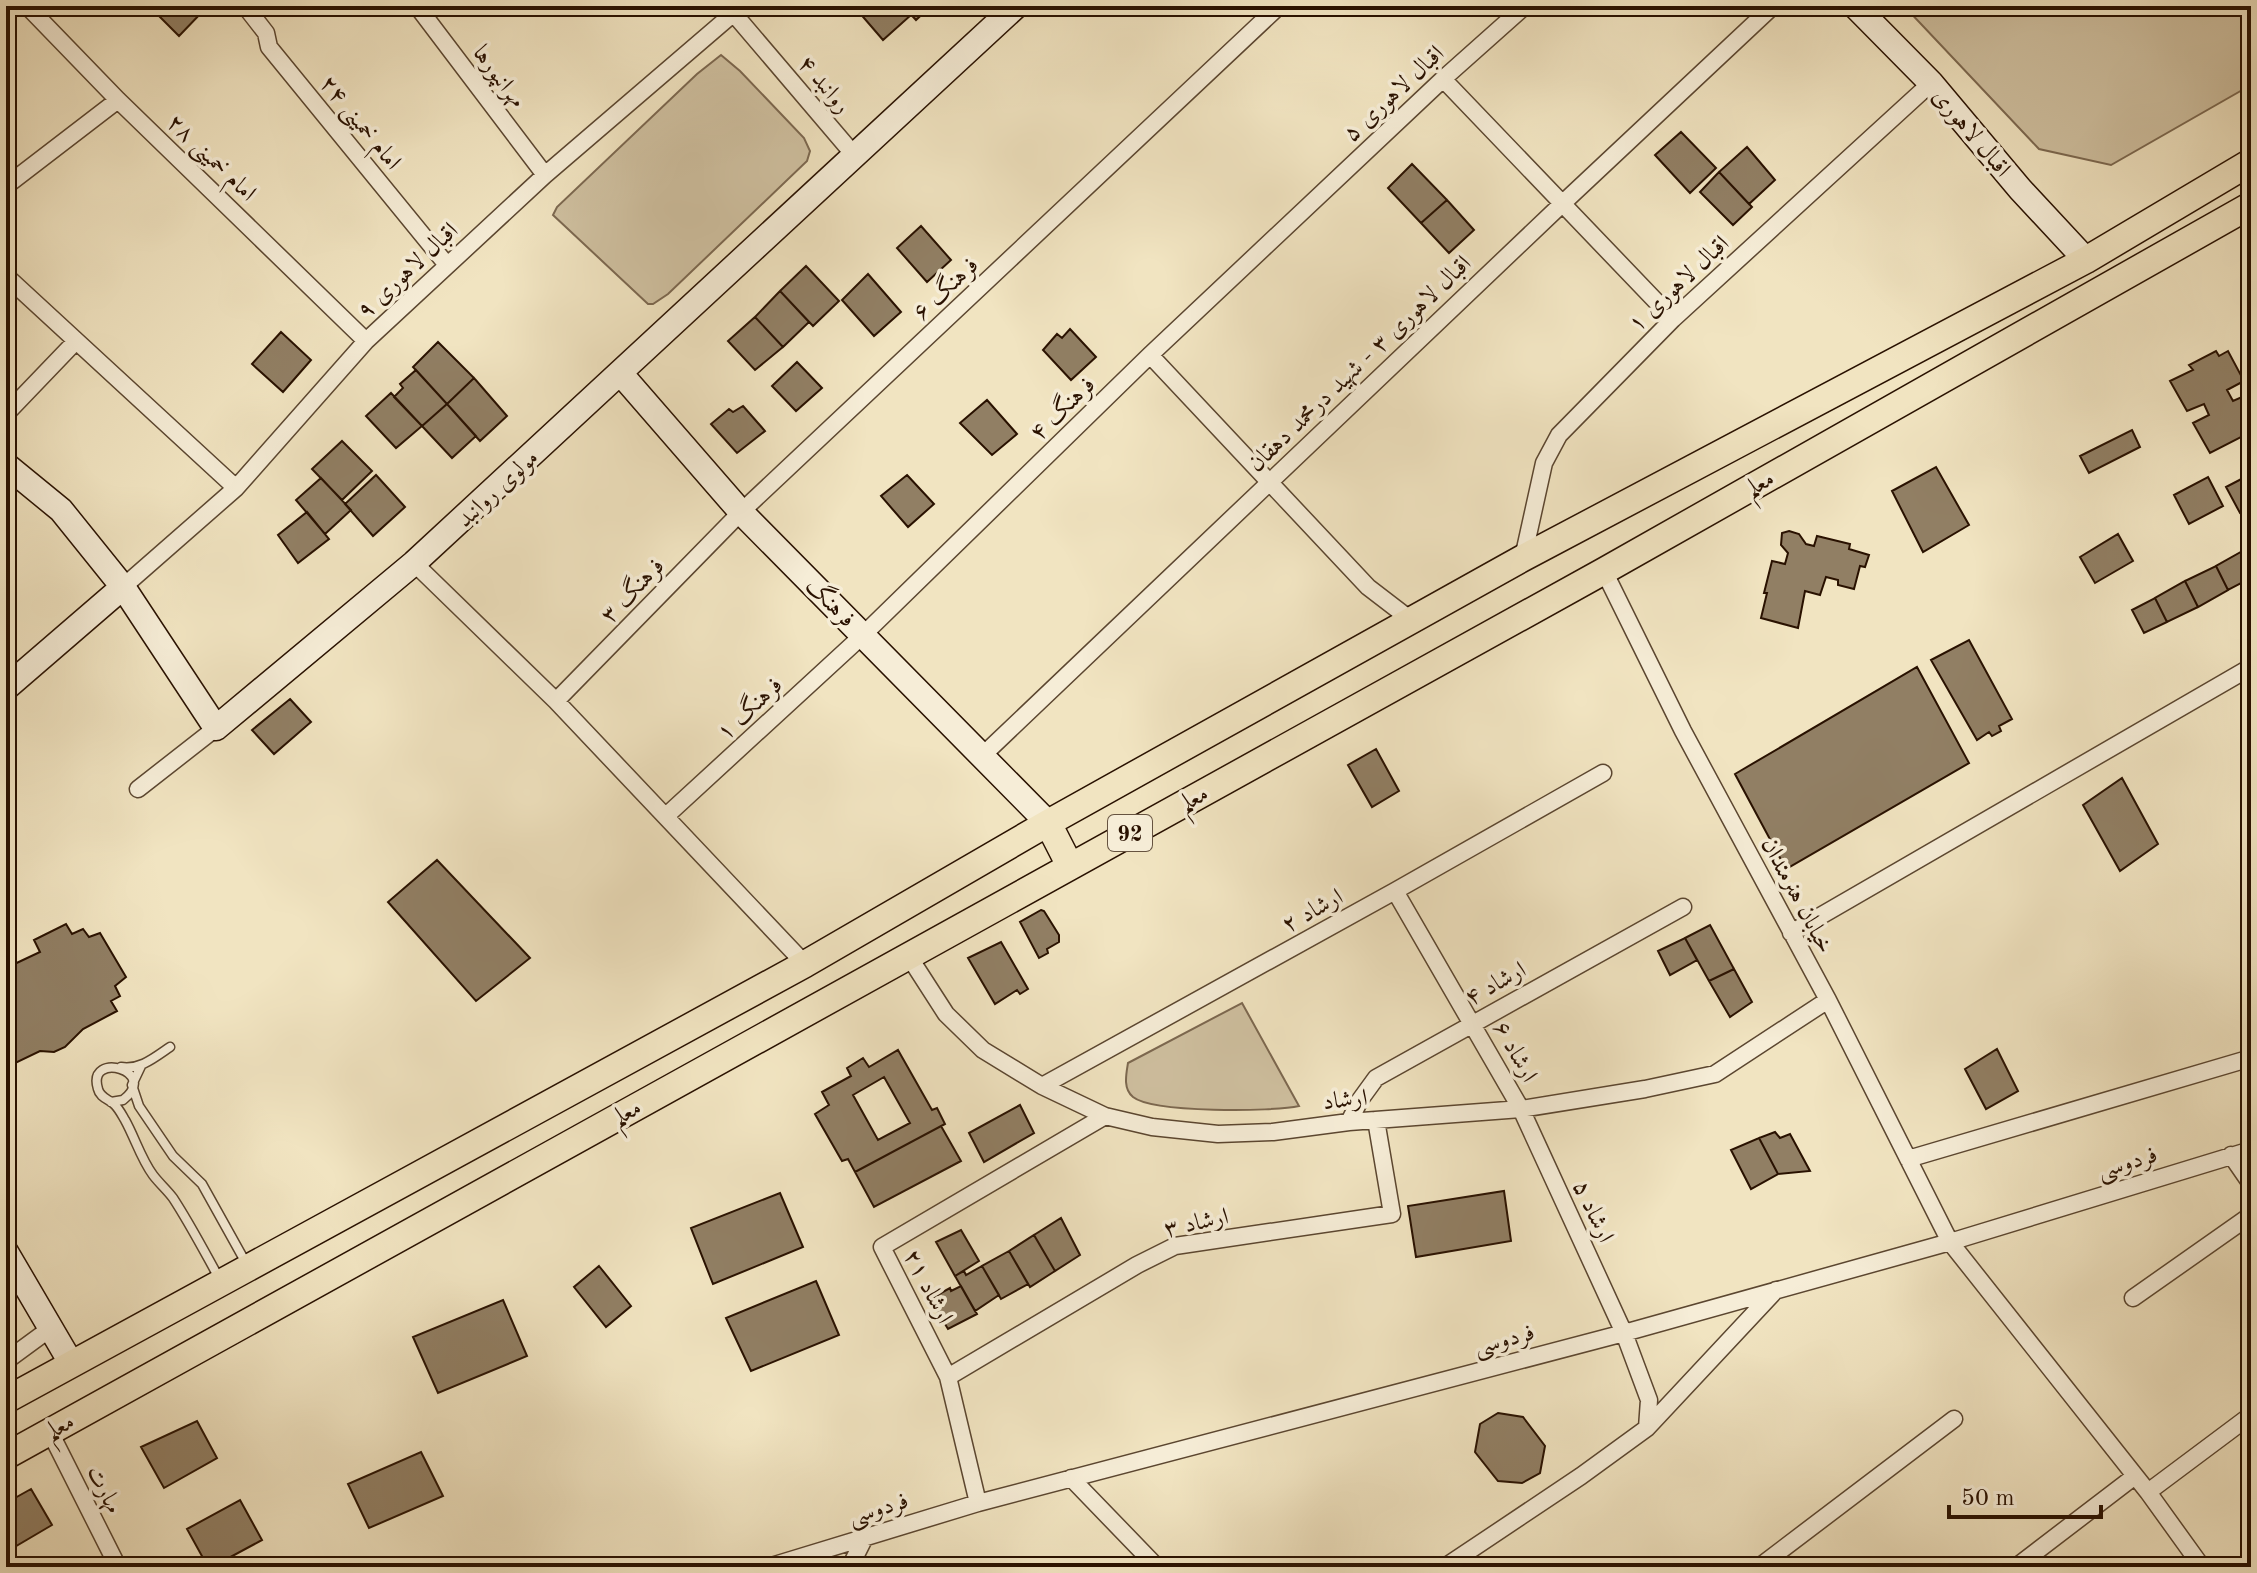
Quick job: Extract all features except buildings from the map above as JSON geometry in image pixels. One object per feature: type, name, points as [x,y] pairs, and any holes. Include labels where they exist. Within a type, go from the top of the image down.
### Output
[{"type":"main road","name":"معلم","points":[[6,1400],[805,964],[1048,823],[1523,558],[2086,260],[2251,162]]},
{"type":"main road","name":"معلم","points":[[6,1456],[1604,571],[2251,205]]},
{"type":"main road","points":[[1048,823],[1070,866]]},
{"type":"street","name":"امام خمینی ۲۸","points":[[27,6],[118,100],[366,341]]},
{"type":"street","name":"امام خمینی ۲۴","points":[[245,6],[266,33],[269,47],[447,265]]},
{"type":"street","name":"مهرانپورها","points":[[417,6],[545,175]]},
{"type":"street","name":"مولوی روانبد","points":[[216,728],[414,563],[1016,6]]},
{"type":"street","name":"فرهنگ ۶","points":[[741,512],[1279,6]]},
{"type":"street","name":"اقبال لاهوری ۵","points":[[1296,217],[1525,6]]},
{"type":"street","name":"اقبال لاهوری ۳ - شهید درمحمد دهقان","points":[[981,757],[1773,6]]},
{"type":"street","name":"اقبال لاهوری","points":[[1855,6],[1931,83],[2020,189],[2086,260]]},
{"type":"street","name":"اقبال لاهوری ۹","points":[[123,587],[236,488],[366,341],[545,175],[735,8]]},
{"type":"street","name":"روانبد ۴","points":[[735,8],[855,156]]},
{"type":"street","points":[[1443,79],[1673,319]]},
{"type":"street","name":"اقبال لاهوری ۱","points":[[1523,558],[1544,463],[1559,435],[1673,319],[1931,83]]},
{"type":"street","points":[[6,186],[118,100]]},
{"type":"street","name":"فرهنگ ۴","points":[[863,635],[1296,217]]},
{"type":"street","points":[[6,276],[236,488]]},
{"type":"street","points":[[6,414],[76,341]]},
{"type":"street","points":[[1150,355],[1368,587],[1411,620]]},
{"type":"street","name":"فرهنگ","points":[[621,374],[741,512],[1048,823]]},
{"type":"street","points":[[6,465],[61,510],[123,587],[216,728],[138,789]]},
{"type":"street","name":"فرهنگ ۳","points":[[556,701],[741,512]]},
{"type":"street","points":[[414,563],[556,701],[805,964]]},
{"type":"street","name":"خیابان هنرمندان","points":[[1604,571],[1683,731],[1828,1000],[1950,1242],[2148,1492],[2202,1567]]},
{"type":"street","points":[[6,688],[123,587]]},
{"type":"street","name":"فرهنگ ۱","points":[[666,816],[863,635]]},
{"type":"street","points":[[1791,933],[2251,667]]},
{"type":"street","name":"ارشاد ۲","points":[[1042,1086],[1603,773]]},
{"type":"street","name":"ارشاد ۶","points":[[1395,891],[1521,1109]]},
{"type":"street","name":"ارشاد ۴","points":[[1349,1122],[1376,1078],[1683,907]]},
{"type":"street","name":"ارشاد","points":[[908,955],[924,983],[955,1023],[983,1050],[1042,1086],[1105,1116],[1152,1127],[1218,1134],[1273,1132],[1349,1122],[1521,1109],[1715,1074],[1828,1000]]},
{"type":"street","points":[[1908,1159],[2251,1058]]},
{"type":"street","name":"ارشاد ۵","points":[[1521,1109],[1624,1333],[1649,1400],[1647,1428]]},
{"type":"street","name":"ارشاد ۲۱","points":[[978,1503],[948,1377],[882,1247],[1105,1116]]},
{"type":"street","name":"ارشاد ۳","points":[[948,1377],[1137,1265],[1175,1246],[1392,1214],[1376,1120]]},
{"type":"street","name":"فردوسی","points":[[768,1567],[978,1503],[1624,1333],[1950,1242],[2251,1150]]},
{"type":"street","points":[[2231,1155],[2251,1184]]},
{"type":"street","points":[[2133,1298],[2251,1215]]},
{"type":"street","points":[[6,1252],[71,1363]]},
{"type":"street","points":[[1445,1567],[1647,1428],[1776,1290]]},
{"type":"street","points":[[6,1361],[51,1328]]},
{"type":"street","points":[[2148,1492],[2251,1415]]},
{"type":"street","points":[[1759,1567],[1954,1419]]},
{"type":"street","name":"مهارت","points":[[50,1432],[118,1567]]},
{"type":"street","points":[[2016,1567],[2135,1476]]},
{"type":"street","points":[[1071,1478],[1157,1567]]},
{"type":"street","points":[[850,1567],[865,1537]]},
{"type":"lane","points":[[141,1066],[128,1096],[123,1100],[105,1100],[98,1090],[98,1078],[105,1069],[141,1066],[170,1047]]},
{"type":"lane","points":[[121,1067],[129,1074],[139,1106],[173,1156],[202,1184],[249,1267]]},
{"type":"lane","points":[[111,1102],[124,1119],[152,1174],[172,1196],[222,1282]]},
{"type":"shaded area","points":[[1904,6],[2251,6],[2251,85],[2111,165],[2039,149]]},
{"type":"shaded area","points":[[721,55],[804,138],[810,151],[807,161],[668,294],[648,304],[553,215],[557,207]]},
{"type":"shaded area","points":[[1242,1003],[1299,1106],[1240,1110],[1187,1108],[1145,1102],[1130,1094],[1126,1082],[1128,1063]]}]
